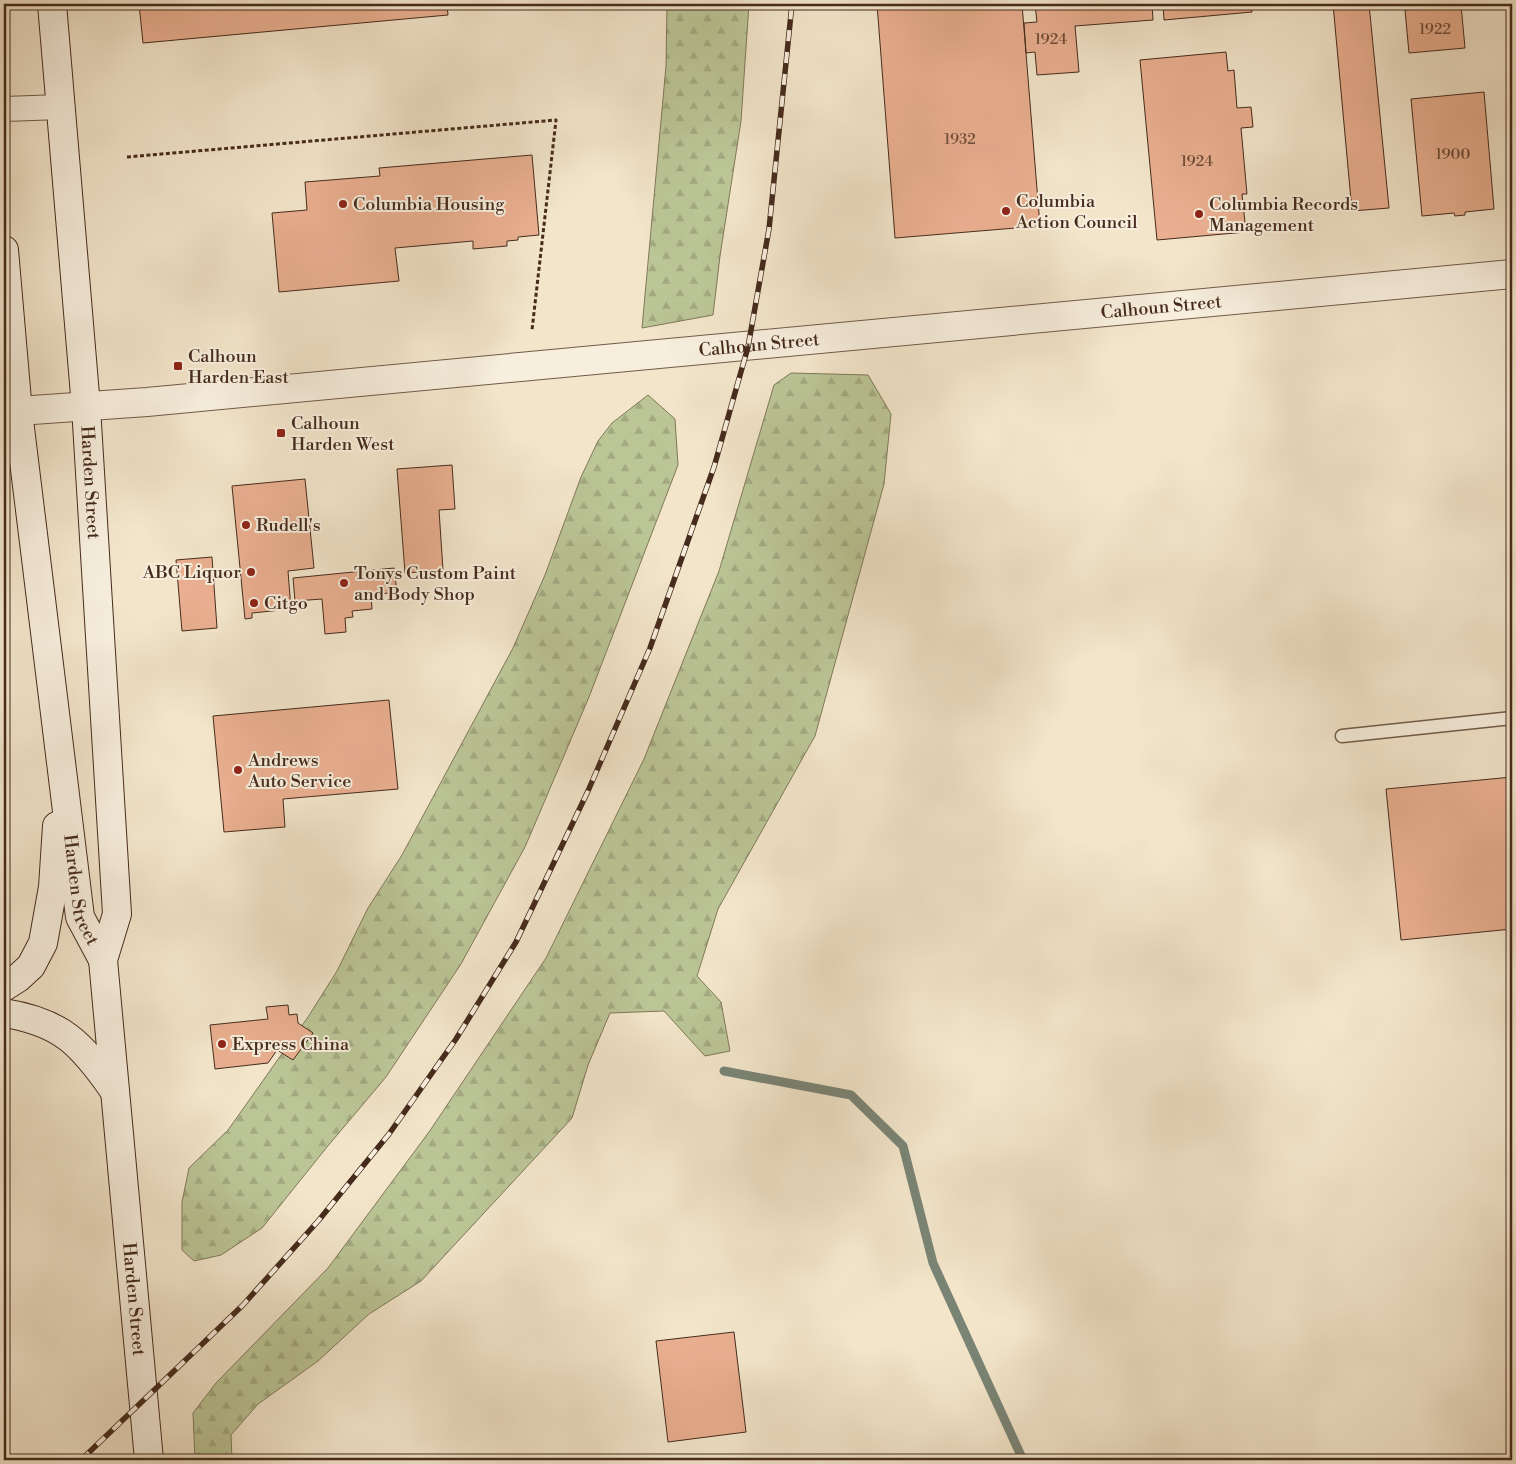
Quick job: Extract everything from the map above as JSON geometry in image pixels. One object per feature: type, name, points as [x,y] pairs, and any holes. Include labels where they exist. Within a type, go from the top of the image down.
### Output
[{"type":"main road","name":"Harden Street","points":[[52,4],[86,407],[117,914],[103,960],[149,1460]]},
{"type":"main road","name":"Harden Street","points":[[4,250],[11,412],[80,917],[103,960]]},
{"type":"main road","name":"Calhoun Street","points":[[11,412],[86,407],[1512,274]]},
{"type":"main road","points":[[4,987],[28,969],[43,944],[53,887],[61,768]]},
{"type":"main road","points":[[4,1013],[27,1017],[59,1030],[76,1042],[92,1059],[114,1091]]},
{"type":"street","points":[[4,109],[61,107]]},
{"type":"lane","points":[[1342,736],[1512,718]]},
{"type":"path","points":[[127,157],[556,120],[532,330]]},
{"type":"green space","points":[[667,4],[749,4],[741,121],[713,315],[642,328],[666,66]]},
{"type":"green space","points":[[791,373],[868,375],[891,414],[884,484],[815,736],[718,909],[697,976],[721,1002],[730,1051],[705,1056],[664,1011],[610,1013],[588,1065],[572,1118],[421,1281],[369,1314],[318,1361],[258,1404],[231,1435],[232,1460],[195,1460],[193,1413],[216,1383],[328,1268],[429,1132],[546,958],[644,759],[719,571],[774,385]]},
{"type":"green space","points":[[648,395],[675,419],[678,465],[589,697],[525,847],[461,964],[386,1077],[262,1228],[221,1255],[194,1261],[182,1250],[182,1202],[189,1168],[228,1130],[308,1017],[337,971],[368,908],[402,855],[513,648],[545,575],[581,477],[598,441],[612,423]]},
{"type":"building","points":[[139,4],[447,4],[448,15],[143,43]]},
{"type":"building","points":[[877,4],[1022,4],[1040,226],[895,238]]},
{"type":"building","points":[[1035,4],[1152,4],[1153,20],[1075,26],[1079,72],[1037,75],[1035,52],[1026,53],[1024,23],[1037,22]]},
{"type":"building","points":[[1163,4],[1251,4],[1252,12],[1164,20]]},
{"type":"building","points":[[1333,4],[1369,4],[1389,208],[1352,211]]},
{"type":"building","points":[[1461,5],[1465,48],[1409,53],[1405,10]]},
{"type":"building","points":[[1226,52],[1228,71],[1234,70],[1237,108],[1251,107],[1253,127],[1241,128],[1247,194],[1242,194],[1246,232],[1157,240],[1140,60]]},
{"type":"building","points":[[1484,92],[1494,209],[1465,212],[1465,215],[1455,216],[1454,213],[1422,216],[1411,99]]},
{"type":"building","points":[[532,155],[539,235],[518,237],[518,240],[507,241],[507,246],[473,249],[473,241],[395,248],[399,281],[279,292],[272,213],[307,210],[305,182],[380,176],[379,168]]},
{"type":"building","points":[[452,465],[455,509],[439,510],[443,570],[405,573],[397,469]]},
{"type":"building","points":[[305,479],[314,568],[288,571],[291,609],[252,613],[252,618],[245,619],[232,486]]},
{"type":"building","points":[[212,557],[217,628],[182,631],[176,560]]},
{"type":"building","points":[[394,568],[397,592],[371,595],[372,609],[352,611],[353,617],[345,618],[346,632],[325,634],[322,599],[295,601],[293,578]]},
{"type":"building","points":[[389,700],[398,789],[283,799],[285,827],[224,832],[213,716]]},
{"type":"building","points":[[1512,777],[1512,929],[1401,940],[1386,789]]},
{"type":"building","points":[[288,1005],[289,1015],[297,1014],[298,1023],[313,1033],[293,1060],[277,1050],[268,1063],[215,1069],[210,1025],[268,1019],[266,1007]]},
{"type":"building","points":[[734,1332],[746,1432],[668,1442],[656,1341]]},
{"type":"waterway","points":[[724,1071],[851,1095],[903,1146],[933,1263],[1023,1460]]},
{"type":"railway","points":[[81,1460],[243,1305],[319,1220],[389,1134],[456,1039],[516,942],[588,791],[650,648],[714,467],[748,347],[769,229],[792,4]]},
{"type":"place","name":"Columbia Housing","points":[[343,204]]},
{"type":"place","name":"Columbia Action Council","points":[[1006,211]]},
{"type":"place","name":"Columbia Records Management","points":[[1199,214]]},
{"type":"place","name":"Calhoun Harden East","points":[[178,366]]},
{"type":"place","name":"Calhoun Harden West","points":[[281,433]]},
{"type":"place","name":"Rudell's","points":[[246,525]]},
{"type":"place","name":"ABC Liquor","points":[[251,572]]},
{"type":"place","name":"Tonys Custom Paint and Body Shop","points":[[344,583]]},
{"type":"place","name":"Citgo","points":[[254,603]]},
{"type":"place","name":"Andrews Auto Service","points":[[238,770]]},
{"type":"place","name":"Express China","points":[[222,1044]]}]
